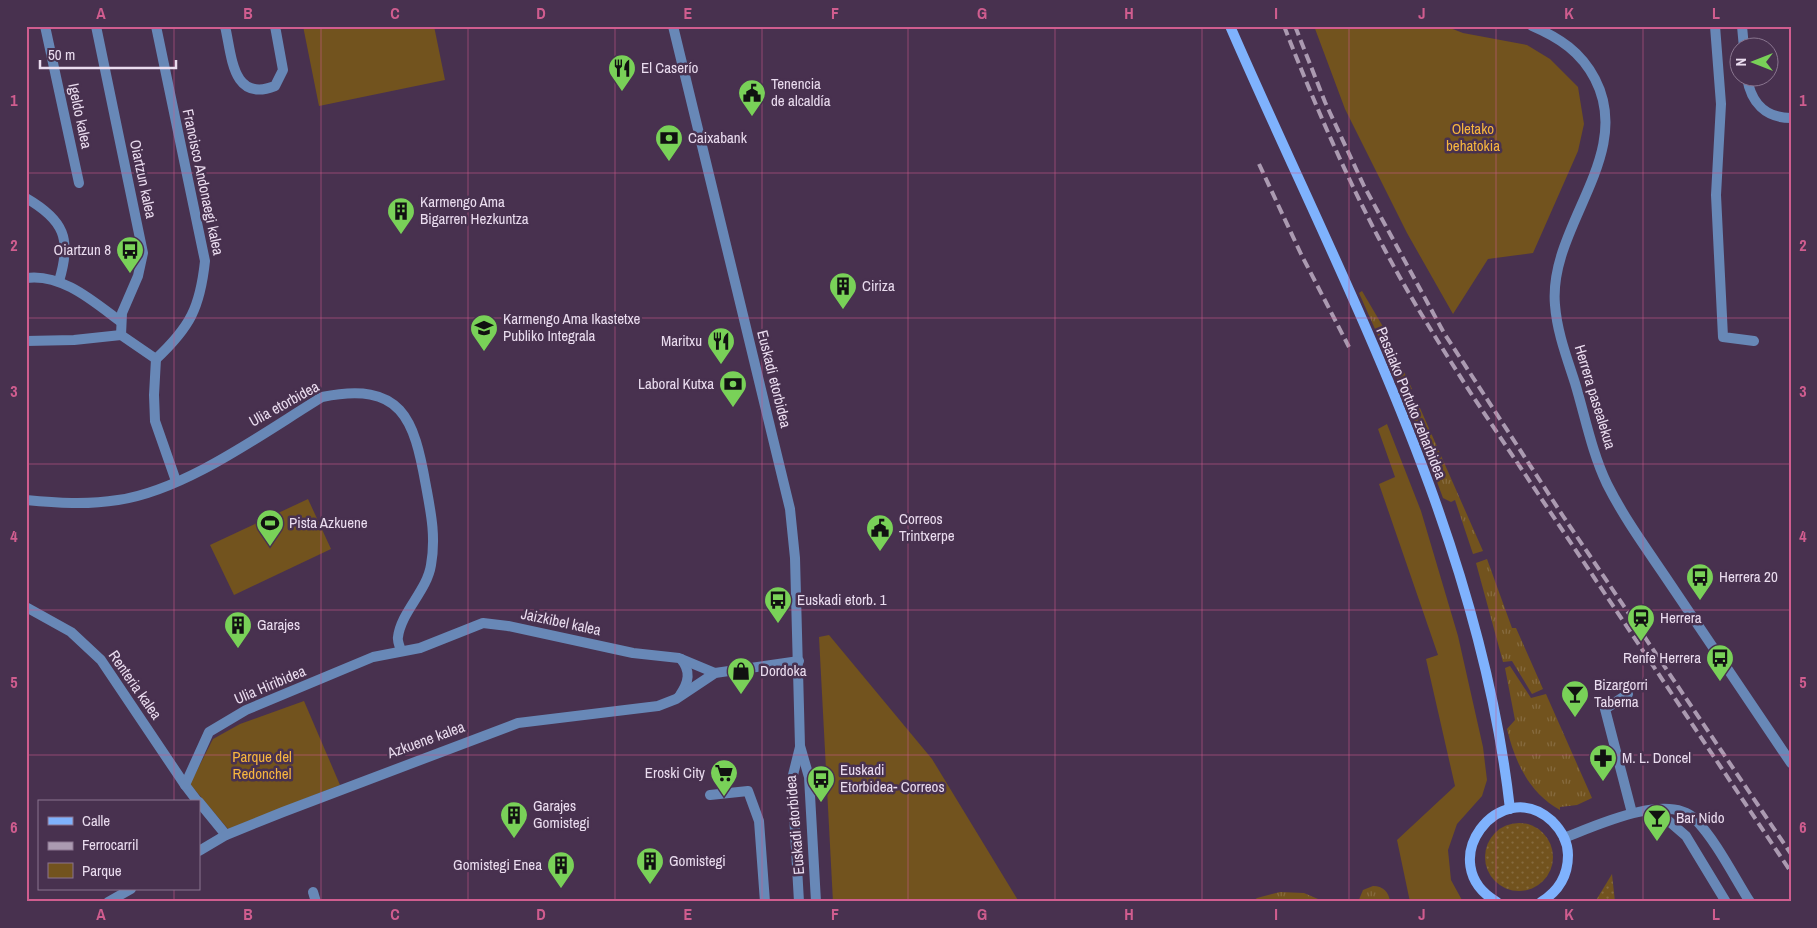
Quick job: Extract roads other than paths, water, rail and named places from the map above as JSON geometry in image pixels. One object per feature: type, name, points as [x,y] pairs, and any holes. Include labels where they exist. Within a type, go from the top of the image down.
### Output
[{"type":"main road","name":"Pasaiako Portuko zeharbidea","points":[[1230,26],[1398,405],[1439,512],[1462,585],[1487,681],[1510,809]]},
{"type":"main road","points":[[1492,900],[1479,887],[1472,874],[1471,846],[1476,833],[1485,822],[1496,814],[1510,809],[1536,811],[1557,826],[1564,838],[1568,850],[1565,875],[1559,887],[1542,902]]},
{"type":"street","name":"Igeldo kalea","points":[[45,26],[79,183]]},
{"type":"street","name":"Oiartzun kalea","points":[[96,26],[143,253],[138,276],[122,313],[120,335]]},
{"type":"street","name":"Francisco Andonaegi kalea","points":[[156,26],[205,261],[202,289],[193,315],[180,337],[156,359]]},
{"type":"street","points":[[225,26],[240,82],[246,87],[257,90],[275,86],[283,70],[275,26]]},
{"type":"street","name":"Euskadi etorbidea","points":[[673,26],[790,509],[795,558],[799,661],[800,746],[792,779],[799,902]]},
{"type":"street","name":"Herrera pasealekua","points":[[1532,26],[1552,35],[1581,58],[1598,85],[1604,104],[1606,123],[1602,152],[1564,246],[1557,267],[1554,286],[1557,322],[1599,463],[1626,517],[1791,763]]},
{"type":"street","points":[[1715,26],[1721,104],[1716,196],[1724,337],[1754,341]]},
{"type":"street","points":[[1749,88],[1764,111],[1780,118],[1791,118]]},
{"type":"street","points":[[26,198],[56,219],[62,232],[65,248],[64,264],[59,281]]},
{"type":"street","points":[[26,278],[45,277],[59,281],[121,322]]},
{"type":"street","points":[[26,341],[74,340],[120,335],[156,359],[155,421],[176,481]]},
{"type":"street","name":"Ulia etorbidea","points":[[26,500],[68,504],[111,501],[153,492],[214,462],[322,397],[341,393],[383,398],[398,409],[411,426],[419,448],[435,537],[431,567],[424,588],[402,625],[398,638],[401,651]]},
{"type":"street","name":"Renteria kalea","points":[[26,607],[70,632],[100,660],[185,786],[197,800]]},
{"type":"street","name":"Jaizkibel kalea","points":[[401,651],[420,648],[483,623],[508,626],[633,653],[679,658],[715,673]]},
{"type":"street","name":"Ulia Hiribidea","points":[[185,786],[209,732],[246,710],[373,657],[401,651]]},
{"type":"street","points":[[676,699],[685,688],[688,678],[687,666],[679,658]]},
{"type":"street","points":[[715,673],[799,661]]},
{"type":"street","name":"Azkuene kalea","points":[[200,850],[226,835],[407,763],[518,723],[658,706],[676,699],[715,673]]},
{"type":"street","points":[[1628,694],[1605,709],[1632,813]]},
{"type":"street","name":"Euskadi etorbidea","points":[[800,746],[809,777],[816,902]]},
{"type":"street","points":[[710,795],[748,791],[759,821],[765,902]]},
{"type":"street","name":"Renteria kalea","points":[[200,803],[226,835]]},
{"type":"street","points":[[1564,838],[1632,813],[1678,809],[1694,818],[1750,902]]},
{"type":"street","points":[[1656,810],[1686,836],[1726,902]]},
{"type":"street","points":[[108,902],[129,890]]},
{"type":"railway","points":[[1284,26],[1344,169],[1386,252],[1438,342],[1791,872]]},
{"type":"railway","points":[[1295,26],[1325,102],[1364,186],[1444,333],[1563,516],[1791,854]]},
{"type":"railway","points":[[1259,164],[1301,254],[1349,347]]},
{"type":"place","name":"El Caserío","points":[[622,92]]},
{"type":"place","name":"Tenencia de alcaldía","points":[[752,117]]},
{"type":"place","name":"Caixabank","points":[[669,162]]},
{"type":"place","name":"Karmengo Ama Bigarren Hezkuntza","points":[[401,235]]},
{"type":"place","name":"Oiartzun 8","points":[[130,274]]},
{"type":"place","name":"Ciriza","points":[[843,310]]},
{"type":"place","name":"Karmengo Ama Ikastetxe Publiko Integrala","points":[[484,352]]},
{"type":"place","name":"Maritxu","points":[[721,365]]},
{"type":"place","name":"Laboral Kutxa","points":[[733,408]]},
{"type":"place","name":"Pista Azkuene","points":[[270,547]]},
{"type":"place","name":"Correos Trintxerpe","points":[[880,552]]},
{"type":"place","name":"Herrera 20","points":[[1700,601]]},
{"type":"place","name":"Euskadi etorb. 1","points":[[778,624]]},
{"type":"place","name":"Herrera","points":[[1641,642]]},
{"type":"place","name":"Garajes","points":[[238,649]]},
{"type":"place","name":"Renfe Herrera","points":[[1720,682]]},
{"type":"place","name":"Dordoka","points":[[741,695]]},
{"type":"place","name":"Bizargorri Taberna","points":[[1575,718]]},
{"type":"place","name":"M. L. Doncel","points":[[1603,782]]},
{"type":"place","name":"Eroski City","points":[[724,797]]},
{"type":"place","name":"Euskadi Etorbidea- Correos","points":[[821,803]]},
{"type":"place","name":"Garajes Gomistegi","points":[[514,839]]},
{"type":"place","name":"Bar Nido","points":[[1657,842]]},
{"type":"place","name":"Gomistegi","points":[[650,885]]},
{"type":"place","name":"Gomistegi Enea","points":[[561,889]]},
{"type":"park label","name":"Oletako behatokia","points":[[1473,138]]},
{"type":"park label","name":"Parque del Redonchel","points":[[262,766]]}]
